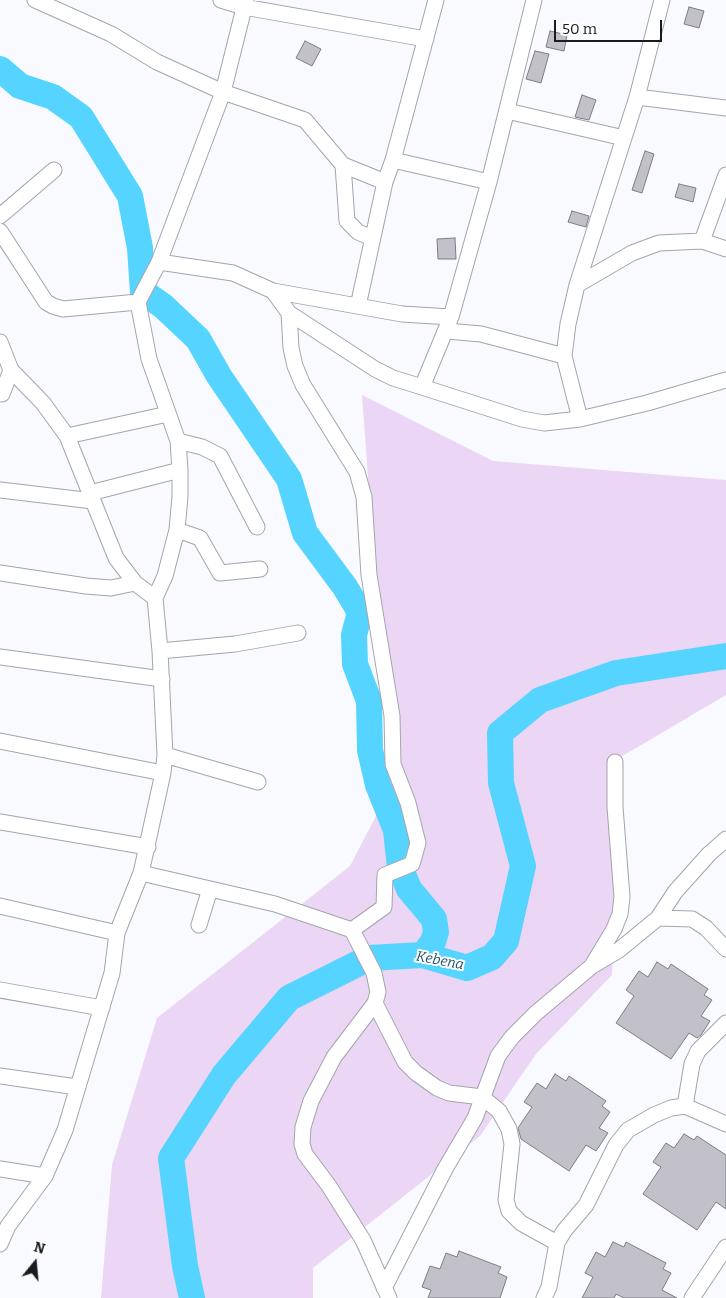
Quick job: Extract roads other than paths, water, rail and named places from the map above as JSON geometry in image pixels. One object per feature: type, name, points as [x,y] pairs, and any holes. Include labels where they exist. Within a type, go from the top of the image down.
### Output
[{"type":"street","points":[[36,0],[111,34],[157,62],[223,92],[305,120],[343,165],[385,182]]},
{"type":"street","points":[[221,0],[426,40]]},
{"type":"street","points":[[358,306],[385,182],[394,160],[436,0]]},
{"type":"street","points":[[422,387],[449,324],[490,182],[534,0]]},
{"type":"street","points":[[580,419],[564,356],[568,324],[577,285],[637,97],[662,0]]},
{"type":"street","points":[[0,1244],[8,1226],[45,1176],[65,1130],[112,973],[117,933],[141,873],[163,773],[165,755],[162,679],[155,598],[165,576],[177,530],[180,470],[178,441],[149,360],[143,294],[159,262],[223,92],[245,4]]},
{"type":"street","points":[[637,97],[726,108]]},
{"type":"street","points":[[507,111],[624,138]]},
{"type":"street","points":[[394,160],[490,182]]},
{"type":"street","points":[[343,165],[347,221],[358,232],[372,238]]},
{"type":"street","points":[[0,216],[54,170]]},
{"type":"street","points":[[702,241],[726,175]]},
{"type":"street","points":[[0,231],[46,302],[53,306],[62,309],[143,294]]},
{"type":"street","points":[[577,285],[644,247],[676,240],[702,241],[726,248]]},
{"type":"street","points":[[159,262],[219,269],[233,273],[273,291],[449,324],[564,356]]},
{"type":"street","points":[[273,291],[290,313],[393,378],[533,422],[580,419],[647,403],[726,380]]},
{"type":"street","points":[[290,313],[291,348],[295,366],[303,385],[357,472],[364,496],[369,575],[392,716],[392,764],[408,803],[418,842],[415,859],[407,867],[391,872],[384,880],[386,901],[384,907],[352,930]]},
{"type":"street","points":[[0,342],[11,370],[43,403],[67,436],[116,558],[135,583],[155,598]]},
{"type":"street","points":[[1,396],[11,370]]},
{"type":"street","points":[[67,436],[168,414]]},
{"type":"street","points":[[178,441],[202,447],[220,456],[256,526]]},
{"type":"street","points":[[0,490],[92,497],[180,470]]},
{"type":"street","points":[[177,530],[200,538],[220,573],[260,569]]},
{"type":"street","points":[[0,573],[111,588],[135,583]]},
{"type":"street","points":[[160,651],[235,644],[298,633]]},
{"type":"street","points":[[0,657],[162,679]]},
{"type":"street","points":[[0,741],[163,773]]},
{"type":"street","points":[[165,755],[258,782]]},
{"type":"street","points":[[592,966],[614,929],[620,914],[622,897],[615,807],[616,762]]},
{"type":"street","points":[[0,822],[148,847]]},
{"type":"street","points":[[387,1293],[445,1169],[475,1118],[498,1056],[512,1037],[536,1013],[592,966],[620,950],[658,918],[675,892],[726,839]]},
{"type":"street","points":[[141,873],[275,904],[352,930],[359,947],[374,973],[377,983],[375,1003],[334,1057],[311,1101],[302,1127],[302,1144],[305,1154],[329,1186],[363,1240],[387,1293]]},
{"type":"street","points":[[199,925],[210,889]]},
{"type":"street","points":[[0,906],[117,933]]},
{"type":"street","points":[[658,918],[692,919],[706,928],[726,949]]},
{"type":"street","points":[[0,990],[102,1008]]},
{"type":"street","points":[[375,1003],[405,1062],[416,1073],[437,1088],[449,1093],[482,1097],[499,1111],[509,1129],[512,1144],[506,1200],[509,1211],[521,1223],[557,1243]]},
{"type":"street","points":[[685,1106],[692,1064],[698,1051],[726,1023]]},
{"type":"street","points":[[0,1076],[77,1087]]},
{"type":"street","points":[[544,1298],[549,1287],[557,1243],[564,1231],[586,1205],[616,1145],[628,1130],[654,1115],[671,1108],[685,1106],[726,1124]]},
{"type":"street","points":[[0,1169],[45,1176]]},
{"type":"street","points":[[692,1298],[726,1247]]},
{"type":"waterway","points":[[0,69],[20,86],[53,97],[81,117],[130,196],[140,248],[143,292],[163,306],[198,339],[219,376],[289,479],[305,533],[345,587],[360,612],[354,635],[355,664],[369,701],[370,750],[378,785],[396,830],[400,867],[409,889],[434,919],[436,932],[433,942],[423,955]]},
{"type":"waterway","name":"Kebena","points":[[192,1298],[185,1266],[171,1158],[224,1075],[289,998],[369,958],[423,955],[467,968],[492,957],[506,941],[523,866],[501,783],[500,733],[540,700],[616,673],[726,656]]}]
